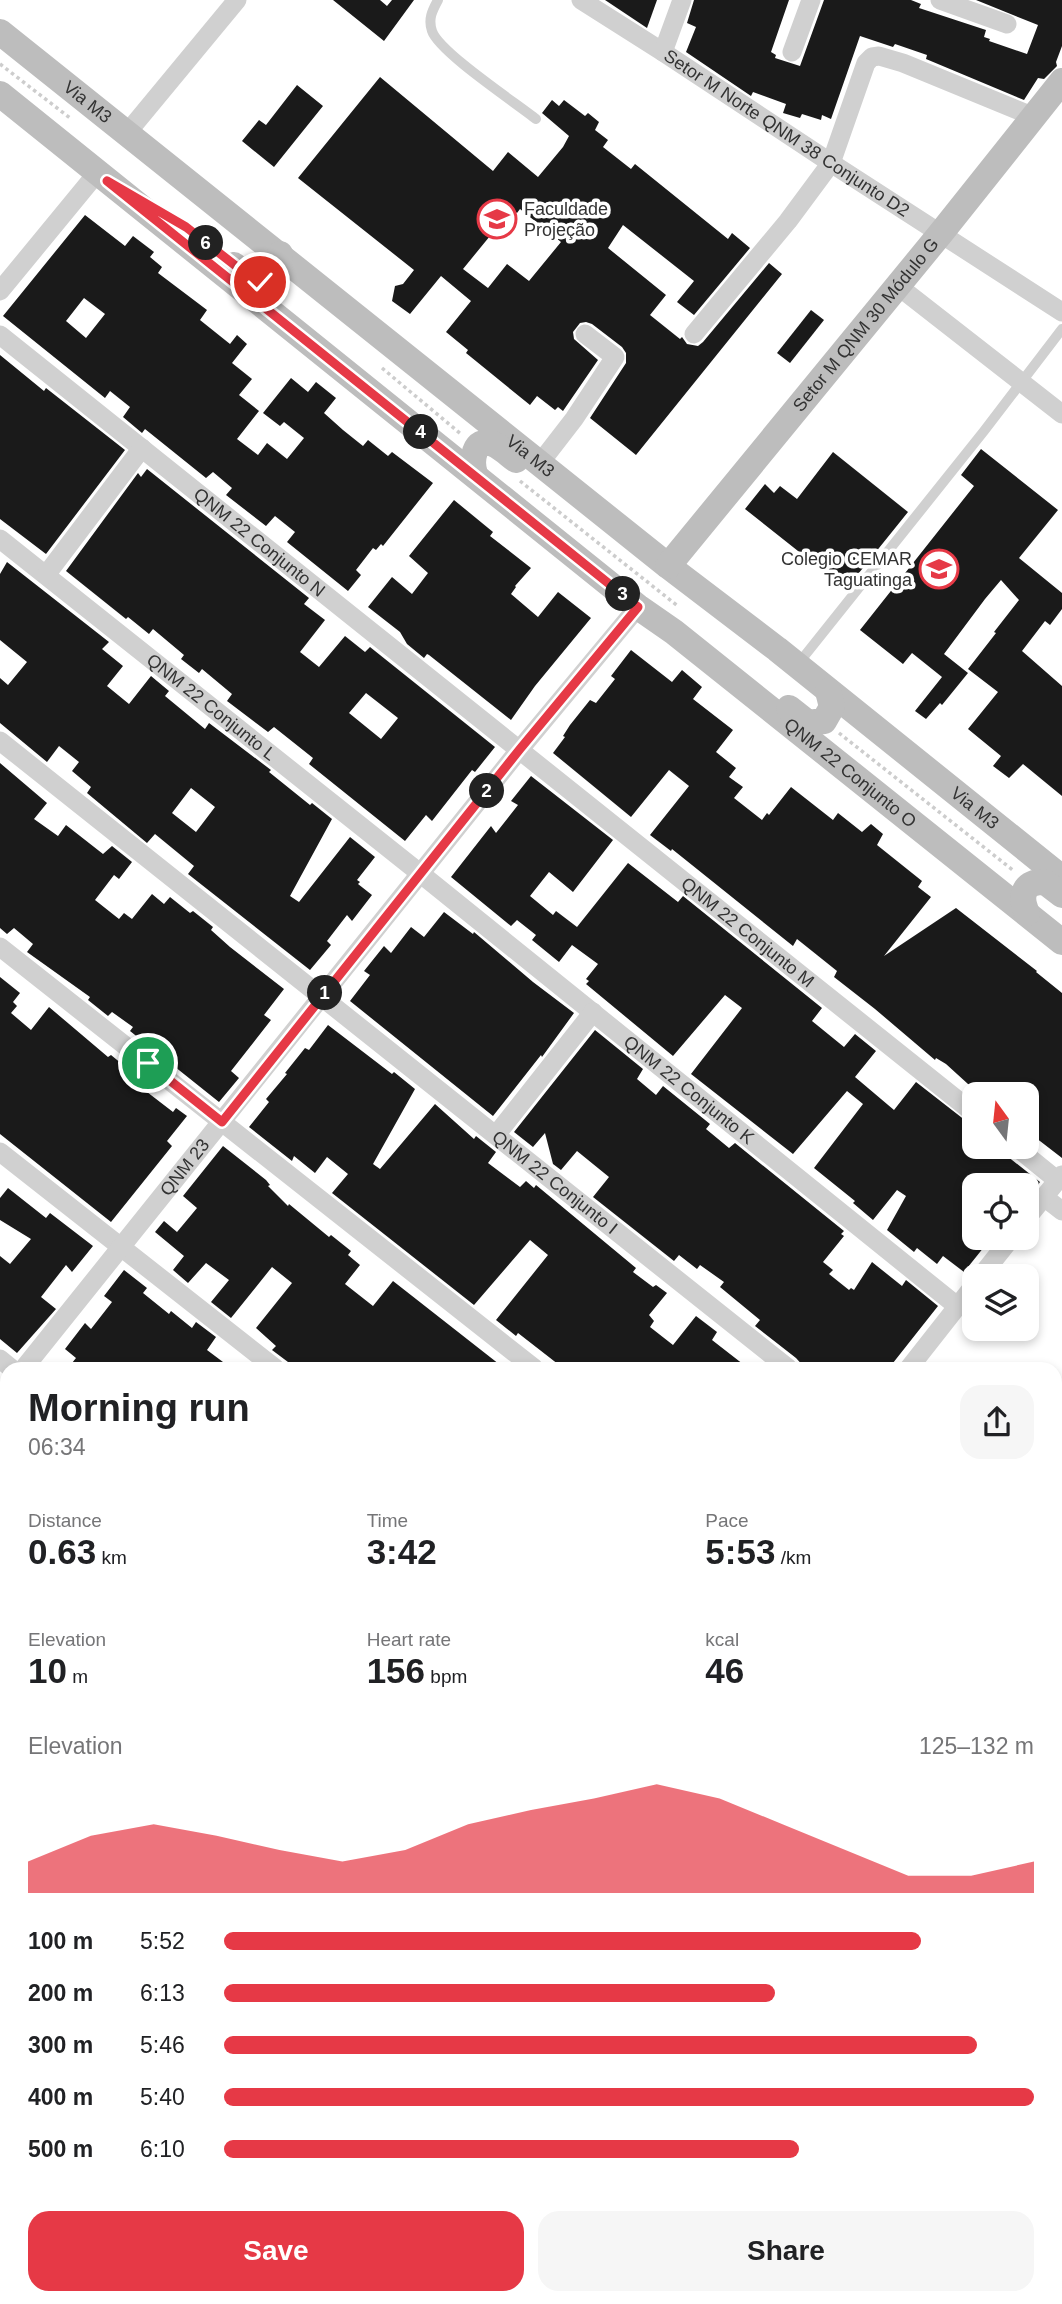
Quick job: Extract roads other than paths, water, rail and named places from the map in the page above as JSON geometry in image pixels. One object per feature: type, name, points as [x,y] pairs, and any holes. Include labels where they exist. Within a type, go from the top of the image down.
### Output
[{"type":"main road","name":"Via M3","points":[[0,32],[1062,878]]},
{"type":"main road","name":"Setor M QNM 30 Módulo G","points":[[668,566],[1062,81]]},
{"type":"main road","points":[[0,94],[102,177],[186,227],[255,281],[264,283],[276,276],[281,267],[279,254]]},
{"type":"main road","name":"QNM 22 Conjunto O","points":[[102,177],[638,607],[674,632],[1062,942]]},
{"type":"main road","points":[[475,474],[472,459],[477,447],[487,442],[495,444],[568,499],[625,532]]},
{"type":"main road","points":[[674,632],[734,667],[808,723],[819,723],[828,717],[832,707],[828,691]]},
{"type":"main road","points":[[1027,913],[1023,895],[1030,884],[1045,882],[1062,895]]},
{"type":"street","points":[[127,133],[237,0]]},
{"type":"street","name":"Setor M Norte QNM 38 Conjunto D2","points":[[581,0],[1062,312]]},
{"type":"street","points":[[663,51],[682,0]]},
{"type":"street","points":[[792,52],[811,0]]},
{"type":"street","points":[[940,0],[1007,24]]},
{"type":"street","points":[[694,334],[788,221],[831,163],[866,63],[872,57],[879,56],[903,64],[1032,116]]},
{"type":"street","points":[[0,291],[102,177]]},
{"type":"street","points":[[898,286],[1062,414]]},
{"type":"street","points":[[541,463],[615,357],[585,334]]},
{"type":"street","name":"QNM 22 Conjunto N","points":[[0,335],[520,749]]},
{"type":"street","points":[[46,575],[142,448]]},
{"type":"street","name":"QNM 22 Conjunto L","points":[[0,539],[421,874]]},
{"type":"street","name":"QNM 23","points":[[29,1362],[520,749],[638,607]]},
{"type":"street","name":"QNM 22 Conjunto I","points":[[0,741],[780,1362]]},
{"type":"street","name":"QNM 22 Conjunto M","points":[[520,749],[962,1104]]},
{"type":"street","name":"QNM 22 Conjunto K","points":[[421,874],[957,1306]]},
{"type":"street","points":[[0,947],[526,1362]]},
{"type":"street","points":[[496,1135],[593,1012]]},
{"type":"street","points":[[0,1152],[267,1362]]},
{"type":"street","points":[[1033,1159],[1060,1178],[1039,1203]]},
{"type":"street","points":[[1044,1197],[1062,1211]]},
{"type":"street","points":[[991,1264],[1002,1250]]},
{"type":"street","points":[[914,1362],[962,1300]]},
{"type":"lane","points":[[438,0],[430,15],[433,33],[445,48],[536,119]]},
{"type":"lane","points":[[796,666],[1062,329]]},
{"type":"place","name":"Faculdade Projeção","points":[[497,219]]},
{"type":"place","name":"Colegio CEMAR Taguatinga","points":[[939,569]]}]
